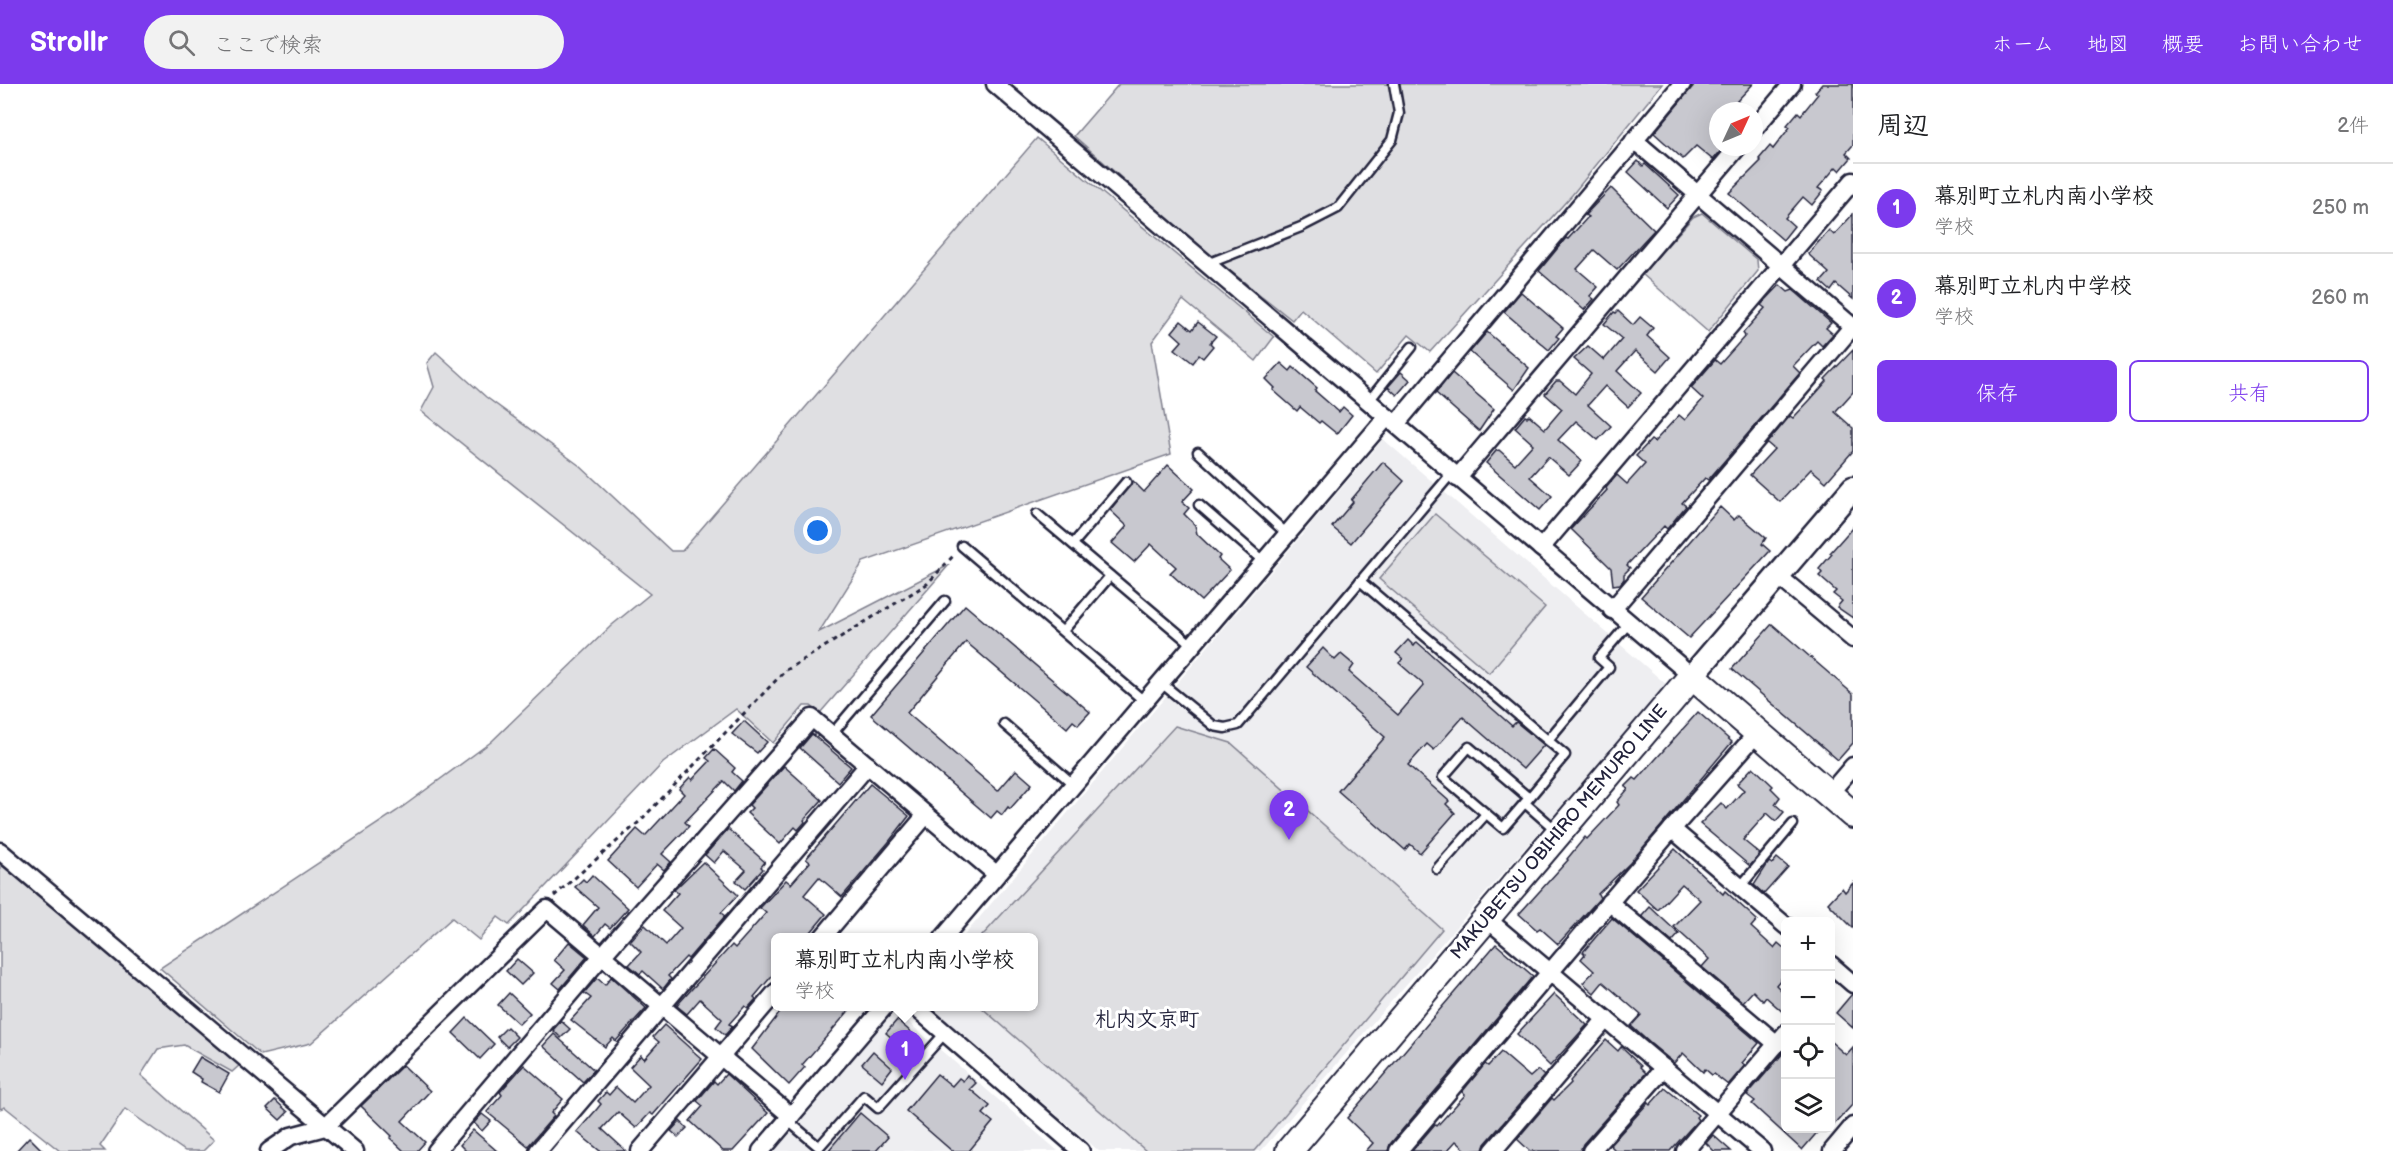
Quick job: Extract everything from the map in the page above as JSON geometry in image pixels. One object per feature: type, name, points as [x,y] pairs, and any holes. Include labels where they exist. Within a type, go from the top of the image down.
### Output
[{"type":"main road","points":[[1853,488],[1692,676],[1853,815]]},
{"type":"main road","name":"MAKUBETSU OBIHIRO MEMURO LINE","points":[[1289,1151],[1692,676]]},
{"type":"street","points":[[995,84],[1692,676]]},
{"type":"street","points":[[947,933],[1263,561],[1391,421],[1682,84]]},
{"type":"street","points":[[1763,118],[1792,84]]},
{"type":"street","points":[[1612,610],[1853,326],[1634,140]]},
{"type":"street","points":[[1455,476],[1730,156]]},
{"type":"street","points":[[1541,548],[1853,181]]},
{"type":"street","points":[[1778,576],[1853,639]]},
{"type":"street","points":[[436,1151],[602,956],[812,718],[996,874]]},
{"type":"street","points":[[1398,1151],[1672,829],[1757,733]]},
{"type":"street","points":[[538,1151],[868,765]]},
{"type":"street","points":[[1829,794],[1853,766]]},
{"type":"street","points":[[826,933],[926,815]]},
{"type":"street","points":[[1672,829],[1781,923]]},
{"type":"street","points":[[0,851],[356,1151]]},
{"type":"street","points":[[1610,902],[1781,1039],[1685,1151]]},
{"type":"street","points":[[269,1151],[291,1136],[326,1126],[547,909],[721,1056],[789,1118]]},
{"type":"street","points":[[1486,919],[1762,1151]]},
{"type":"street","points":[[1835,973],[1853,984]]},
{"type":"street","points":[[640,1151],[771,998]]},
{"type":"street","points":[[761,1151],[881,1011]]},
{"type":"street","points":[[920,1011],[1081,1151]]},
{"type":"street","points":[[1493,1151],[1606,1019]]},
{"type":"street","points":[[1591,1151],[1664,1068]]},
{"type":"street","points":[[1832,1151],[1853,1126]]},
{"type":"lane","points":[[1207,264],[1301,227],[1338,208],[1392,140],[1399,112],[1394,84]]},
{"type":"lane","points":[[1368,402],[1412,347]]},
{"type":"lane","points":[[1198,452],[1287,534]]},
{"type":"lane","points":[[1160,682],[1214,726],[1225,728],[1238,725],[1360,581],[1455,476]]},
{"type":"lane","points":[[1073,544],[1126,482]]},
{"type":"lane","points":[[1199,505],[1263,561]]},
{"type":"lane","points":[[1037,514],[1192,645]]},
{"type":"lane","points":[[962,546],[1144,701]]},
{"type":"lane","points":[[1063,632],[1110,576]]},
{"type":"lane","points":[[1360,581],[1565,755],[1527,801],[1503,828],[1443,777],[1469,747],[1527,801],[1560,833]]},
{"type":"lane","points":[[832,734],[945,602]]},
{"type":"lane","points":[[1548,740],[1609,667],[1599,658],[1629,623]]},
{"type":"lane","points":[[1004,724],[1073,784]]},
{"type":"lane","points":[[1437,869],[1486,813]]},
{"type":"lane","points":[[1740,887],[1793,824]]},
{"type":"lane","points":[[789,1118],[819,1147],[864,1096],[878,1108],[945,1033]]},
{"type":"path","points":[[547,909],[555,894],[639,822],[785,671],[927,584],[962,546]]},
{"type":"shaded area","points":[[1119,84],[1662,84],[1572,195],[1430,352],[1409,335],[1376,374],[1301,309],[1292,320],[1200,247],[1074,136]]},
{"type":"shaded area","points":[[1037,138],[1274,337],[1256,361],[1183,300],[1152,342],[1171,454],[863,562],[819,632],[949,565],[820,713],[811,706],[804,706],[773,743],[736,709],[663,763],[509,925],[498,917],[479,940],[452,918],[311,1043],[261,1055],[160,968],[397,811],[491,742],[612,625],[650,594],[421,411],[434,387],[427,363],[436,352],[486,397],[580,466],[671,551],[682,551]]},
{"type":"shaded area","points":[[1702,213],[1757,260],[1758,271],[1708,332],[1642,274],[1693,217]]},
{"type":"shaded area","points":[[1383,439],[1667,685],[1261,1151],[1099,1151],[936,1011],[1038,1011],[1038,933],[966,933]]},
{"type":"shaded area","points":[[1435,514],[1545,607],[1489,673],[1379,579]]},
{"type":"shaded area","points":[[1175,726],[1231,743],[1442,929],[1254,1151],[1146,1151],[986,1011],[1038,1011],[1038,933],[985,933]]},
{"type":"shaded area","points":[[0,864],[241,1064],[232,1072],[184,1045],[158,1049],[141,1075],[214,1140],[203,1151],[185,1151],[125,1109],[100,1146],[105,1151],[60,1151],[5,1107],[0,1109]]},
{"type":"shaded area","points":[[895,1011],[1058,1151],[774,1151]]},
{"type":"building","points":[[1695,84],[1753,84],[1738,102],[1709,102],[1709,156],[1716,156],[1713,160],[1696,146],[1683,159],[1654,133]]},
{"type":"building","points":[[1822,84],[1853,84],[1853,145],[1846,153],[1851,158],[1840,171],[1836,167],[1818,188],[1823,191],[1812,205],[1803,197],[1785,218],[1794,226],[1783,240],[1729,193],[1761,161],[1759,159],[1770,146],[1773,149],[1790,127],[1787,125],[1798,112],[1801,115],[1818,94],[1815,92]]},
{"type":"building","points":[[1638,161],[1643,166],[1645,164],[1679,195],[1667,208],[1628,172]]},
{"type":"building","points":[[1611,188],[1654,230],[1617,270],[1594,250],[1577,269],[1598,287],[1590,296],[1594,299],[1584,310],[1539,271],[1566,238],[1568,239],[1588,217],[1585,215]]},
{"type":"building","points":[[1853,214],[1853,299],[1836,284],[1831,291],[1821,282],[1829,273],[1808,254],[1829,230],[1834,235]]},
{"type":"building","points":[[1780,285],[1788,292],[1793,290],[1831,323],[1826,328],[1833,334],[1822,346],[1817,341],[1793,366],[1800,373],[1708,480],[1705,478],[1682,503],[1686,506],[1667,529],[1664,526],[1627,565],[1630,568],[1624,574],[1624,579],[1620,584],[1613,585],[1611,568],[1571,529],[1607,490],[1606,488],[1617,475],[1627,484],[1645,464],[1636,456],[1651,440],[1654,442],[1679,415],[1685,420],[1703,399],[1691,388],[1715,360],[1720,364],[1745,336],[1743,333],[1765,308],[1761,305]]},
{"type":"building","points":[[1521,292],[1563,328],[1556,336],[1559,338],[1549,350],[1504,312]]},
{"type":"building","points":[[1618,311],[1633,325],[1640,317],[1653,328],[1647,336],[1670,357],[1658,371],[1635,351],[1617,371],[1641,393],[1628,407],[1605,386],[1588,405],[1611,426],[1598,440],[1576,421],[1558,440],[1582,461],[1569,475],[1548,457],[1530,477],[1552,496],[1540,510],[1486,463],[1499,450],[1515,464],[1533,444],[1515,428],[1525,416],[1529,415],[1545,429],[1562,409],[1545,394],[1556,381],[1560,381],[1575,394],[1591,374],[1574,359],[1588,346],[1604,360],[1622,339],[1604,324],[1614,312]]},
{"type":"building","points":[[1181,321],[1192,330],[1198,322],[1216,336],[1210,343],[1213,346],[1203,358],[1199,355],[1193,363],[1175,349],[1182,341],[1172,332]]},
{"type":"building","points":[[1487,332],[1529,368],[1514,390],[1470,352]]},
{"type":"building","points":[[1853,350],[1853,392],[1835,412],[1853,428],[1853,451],[1826,482],[1811,469],[1780,502],[1750,475],[1774,449],[1767,443],[1790,416],[1793,418],[1810,400],[1827,381],[1825,379]]},
{"type":"building","points":[[1281,363],[1290,371],[1293,367],[1339,412],[1343,407],[1352,415],[1337,434],[1300,407],[1297,411],[1273,390],[1275,388],[1266,379]]},
{"type":"building","points":[[1401,372],[1410,380],[1397,395],[1388,387]]},
{"type":"building","points":[[1452,373],[1494,409],[1479,431],[1436,393]]},
{"type":"building","points":[[1383,462],[1404,481],[1351,543],[1332,527]]},
{"type":"building","points":[[1168,465],[1194,489],[1182,502],[1189,508],[1184,514],[1195,525],[1197,534],[1220,556],[1218,559],[1230,570],[1201,601],[1170,573],[1176,567],[1151,544],[1134,562],[1112,543],[1127,526],[1110,510],[1133,481],[1144,492]]},
{"type":"building","points":[[1720,507],[1734,520],[1739,515],[1766,538],[1762,544],[1770,551],[1689,638],[1641,597]]},
{"type":"building","points":[[1853,527],[1853,618],[1837,607],[1842,601],[1833,594],[1836,591],[1819,576],[1822,573],[1819,569]]},
{"type":"building","points":[[965,605],[1090,712],[1078,725],[1073,721],[1067,728],[966,642],[907,713],[998,791],[1016,770],[1032,784],[1010,809],[1008,807],[1002,815],[997,811],[991,818],[871,715]]},
{"type":"building","points":[[1772,624],[1853,694],[1853,743],[1838,760],[1732,669]]},
{"type":"building","points":[[1408,640],[1414,646],[1417,642],[1512,726],[1516,722],[1544,745],[1523,769],[1463,717],[1434,750],[1427,744],[1408,765],[1449,801],[1446,804],[1455,813],[1420,853],[1410,844],[1405,850],[1338,791],[1385,737],[1306,667],[1323,648],[1335,660],[1341,654],[1354,665],[1349,672],[1398,715],[1424,685],[1399,663],[1403,659],[1396,653]]},
{"type":"building","points":[[1698,712],[1732,742],[1630,863],[1598,894],[1600,898],[1558,944],[1540,928],[1537,930],[1519,914],[1568,860],[1585,837],[1587,839],[1619,805],[1617,802],[1628,789],[1625,787],[1634,778],[1637,780]]},
{"type":"building","points":[[744,721],[767,742],[757,753],[732,734]]},
{"type":"building","points":[[812,734],[851,767],[838,782],[800,748]]},
{"type":"building","points":[[714,749],[735,768],[732,772],[742,781],[734,791],[724,781],[685,822],[689,826],[662,854],[671,862],[664,870],[657,864],[636,887],[608,861],[637,829],[645,836],[684,794],[679,789],[690,777],[692,780],[710,761],[706,758]]},
{"type":"building","points":[[784,766],[822,800],[798,830],[795,827],[780,844],[747,813],[752,808],[749,805]]},
{"type":"building","points":[[1753,767],[1773,786],[1771,788],[1780,797],[1775,804],[1784,812],[1776,821],[1767,813],[1743,840],[1760,854],[1750,866],[1700,824],[1721,803],[1727,809],[1744,790],[1737,784]]},
{"type":"building","points":[[870,784],[909,816],[842,897],[819,877],[804,895],[826,914],[810,933],[771,933],[771,977],[748,1008],[745,1006],[729,1024],[733,1026],[725,1035],[716,1027],[722,1019],[700,999],[687,1014],[677,1006],[732,945],[735,948],[766,913],[760,908],[786,880],[791,884],[810,862],[806,859]]},
{"type":"building","points":[[728,829],[765,862],[761,867],[763,869],[745,889],[736,881],[746,870],[724,851],[714,863],[705,855]]},
{"type":"building","points":[[1675,849],[1723,894],[1725,891],[1757,920],[1751,927],[1774,948],[1778,943],[1781,946],[1781,979],[1776,985],[1781,990],[1781,1010],[1766,997],[1763,1001],[1753,991],[1743,1002],[1702,967],[1709,959],[1674,927],[1700,900],[1682,884],[1658,910],[1636,890]]},
{"type":"building","points":[[1777,858],[1788,867],[1764,894],[1754,885],[1769,862],[1772,864]]},
{"type":"building","points":[[703,862],[738,895],[721,913],[725,916],[688,959],[686,957],[668,976],[671,979],[663,989],[643,971],[640,974],[629,965],[641,952],[630,941],[645,925],[666,945],[681,928],[662,911],[678,893],[674,890]]},
{"type":"building","points":[[592,875],[628,908],[610,928],[605,924],[595,936],[583,925],[598,907],[575,887],[583,879],[586,882]]},
{"type":"building","points":[[1853,883],[1853,928],[1828,903],[1842,888],[1845,892]]},
{"type":"building","points":[[1650,907],[1679,934],[1672,942],[1642,916]]},
{"type":"building","points":[[1612,918],[1759,1043],[1742,1063],[1745,1065],[1728,1085],[1705,1069],[1703,1072],[1683,1053],[1674,1063],[1631,1026],[1641,1015],[1603,982],[1594,993],[1583,983],[1594,971],[1581,959],[1585,954],[1583,952]]},
{"type":"building","points":[[569,942],[587,957],[560,989],[553,983],[565,970],[554,960]]},
{"type":"building","points":[[1496,944],[1533,976],[1390,1144],[1388,1151],[1366,1151],[1373,1143],[1347,1118]]},
{"type":"building","points":[[517,959],[533,973],[521,985],[506,971]]},
{"type":"building","points":[[611,977],[646,1008],[616,1041],[613,1038],[605,1047],[571,1020],[591,998],[584,993],[597,978],[605,985]]},
{"type":"building","points":[[509,993],[530,1013],[519,1024],[498,1005]]},
{"type":"building","points":[[1554,994],[1587,1025],[1550,1066],[1517,1034]]},
{"type":"building","points":[[1853,994],[1853,1028],[1836,1013]]},
{"type":"building","points":[[781,1011],[849,1011],[802,1065],[805,1067],[789,1085],[752,1049]]},
{"type":"building","points":[[467,1018],[494,1044],[480,1059],[453,1033]]},
{"type":"building","points":[[897,1020],[920,1040],[909,1053],[886,1033]]},
{"type":"building","points":[[561,1021],[570,1029],[561,1038],[553,1030]]},
{"type":"building","points":[[664,1025],[702,1059],[653,1115],[650,1113],[636,1128],[618,1112],[602,1129],[626,1151],[600,1151],[577,1132],[601,1104],[598,1101],[606,1092],[609,1095],[616,1087],[633,1103],[649,1085],[630,1067],[641,1055],[644,1059],[659,1042],[653,1037]]},
{"type":"building","points":[[507,1027],[517,1037],[507,1047],[497,1037]]},
{"type":"building","points":[[554,1034],[594,1070],[583,1082],[543,1046]]},
{"type":"building","points":[[1606,1040],[1618,1051],[1621,1047],[1646,1073],[1583,1144],[1580,1151],[1530,1151],[1517,1139],[1552,1098],[1554,1100],[1571,1083],[1570,1081]]},
{"type":"building","points":[[1835,1045],[1846,1055],[1853,1047],[1853,1104],[1835,1124]]},
{"type":"building","points":[[873,1051],[892,1068],[882,1081],[862,1064]]},
{"type":"building","points":[[1501,1052],[1530,1077],[1538,1070],[1544,1076],[1485,1144],[1483,1150],[1467,1151],[1456,1141],[1447,1151],[1412,1151],[1435,1124],[1437,1126],[1465,1095],[1462,1092],[1485,1064],[1488,1066]]},
{"type":"building","points":[[1781,1056],[1781,1131],[1752,1104],[1755,1101],[1747,1095]]},
{"type":"building","points":[[200,1057],[229,1074],[219,1092],[201,1082],[202,1079],[191,1072]]},
{"type":"building","points":[[403,1065],[430,1091],[402,1121],[425,1142],[417,1151],[404,1151],[361,1106]]},
{"type":"building","points":[[524,1065],[563,1099],[551,1113],[554,1116],[528,1146],[487,1112],[502,1095],[500,1092]]},
{"type":"building","points":[[726,1074],[768,1113],[733,1151],[723,1151],[690,1121],[703,1106],[697,1101],[714,1081],[717,1084]]},
{"type":"building","points":[[937,1074],[952,1086],[959,1078],[963,1081],[967,1075],[976,1083],[970,1089],[990,1106],[983,1114],[993,1122],[969,1151],[952,1151],[906,1111]]},
{"type":"building","points":[[1665,1088],[1698,1115],[1696,1117],[1698,1120],[1670,1151],[1616,1151],[1610,1145],[1648,1103],[1650,1105]]},
{"type":"building","points":[[275,1100],[288,1112],[280,1120],[267,1108]]},
{"type":"building","points":[[860,1113],[888,1137],[876,1151],[828,1151]]},
{"type":"building","points":[[482,1114],[491,1121],[482,1131],[474,1123]]},
{"type":"building","points":[[680,1121],[687,1128],[678,1137],[671,1131]]},
{"type":"building","points":[[473,1130],[497,1151],[466,1151],[460,1145]]},
{"type":"building","points":[[1784,1133],[1817,1133],[1802,1150]]},
{"type":"building","points":[[1713,1135],[1731,1151],[1714,1151],[1706,1143]]},
{"type":"building","points":[[29,1137],[43,1151],[16,1151]]},
{"type":"place","name":"幕別町立札内中学校","points":[[1289,840]]},
{"type":"place","name":"幕別町立札内南小学校","points":[[905,1080]]},
{"type":"district","name":"札内文京町","points":[[1147,1019]]}]
